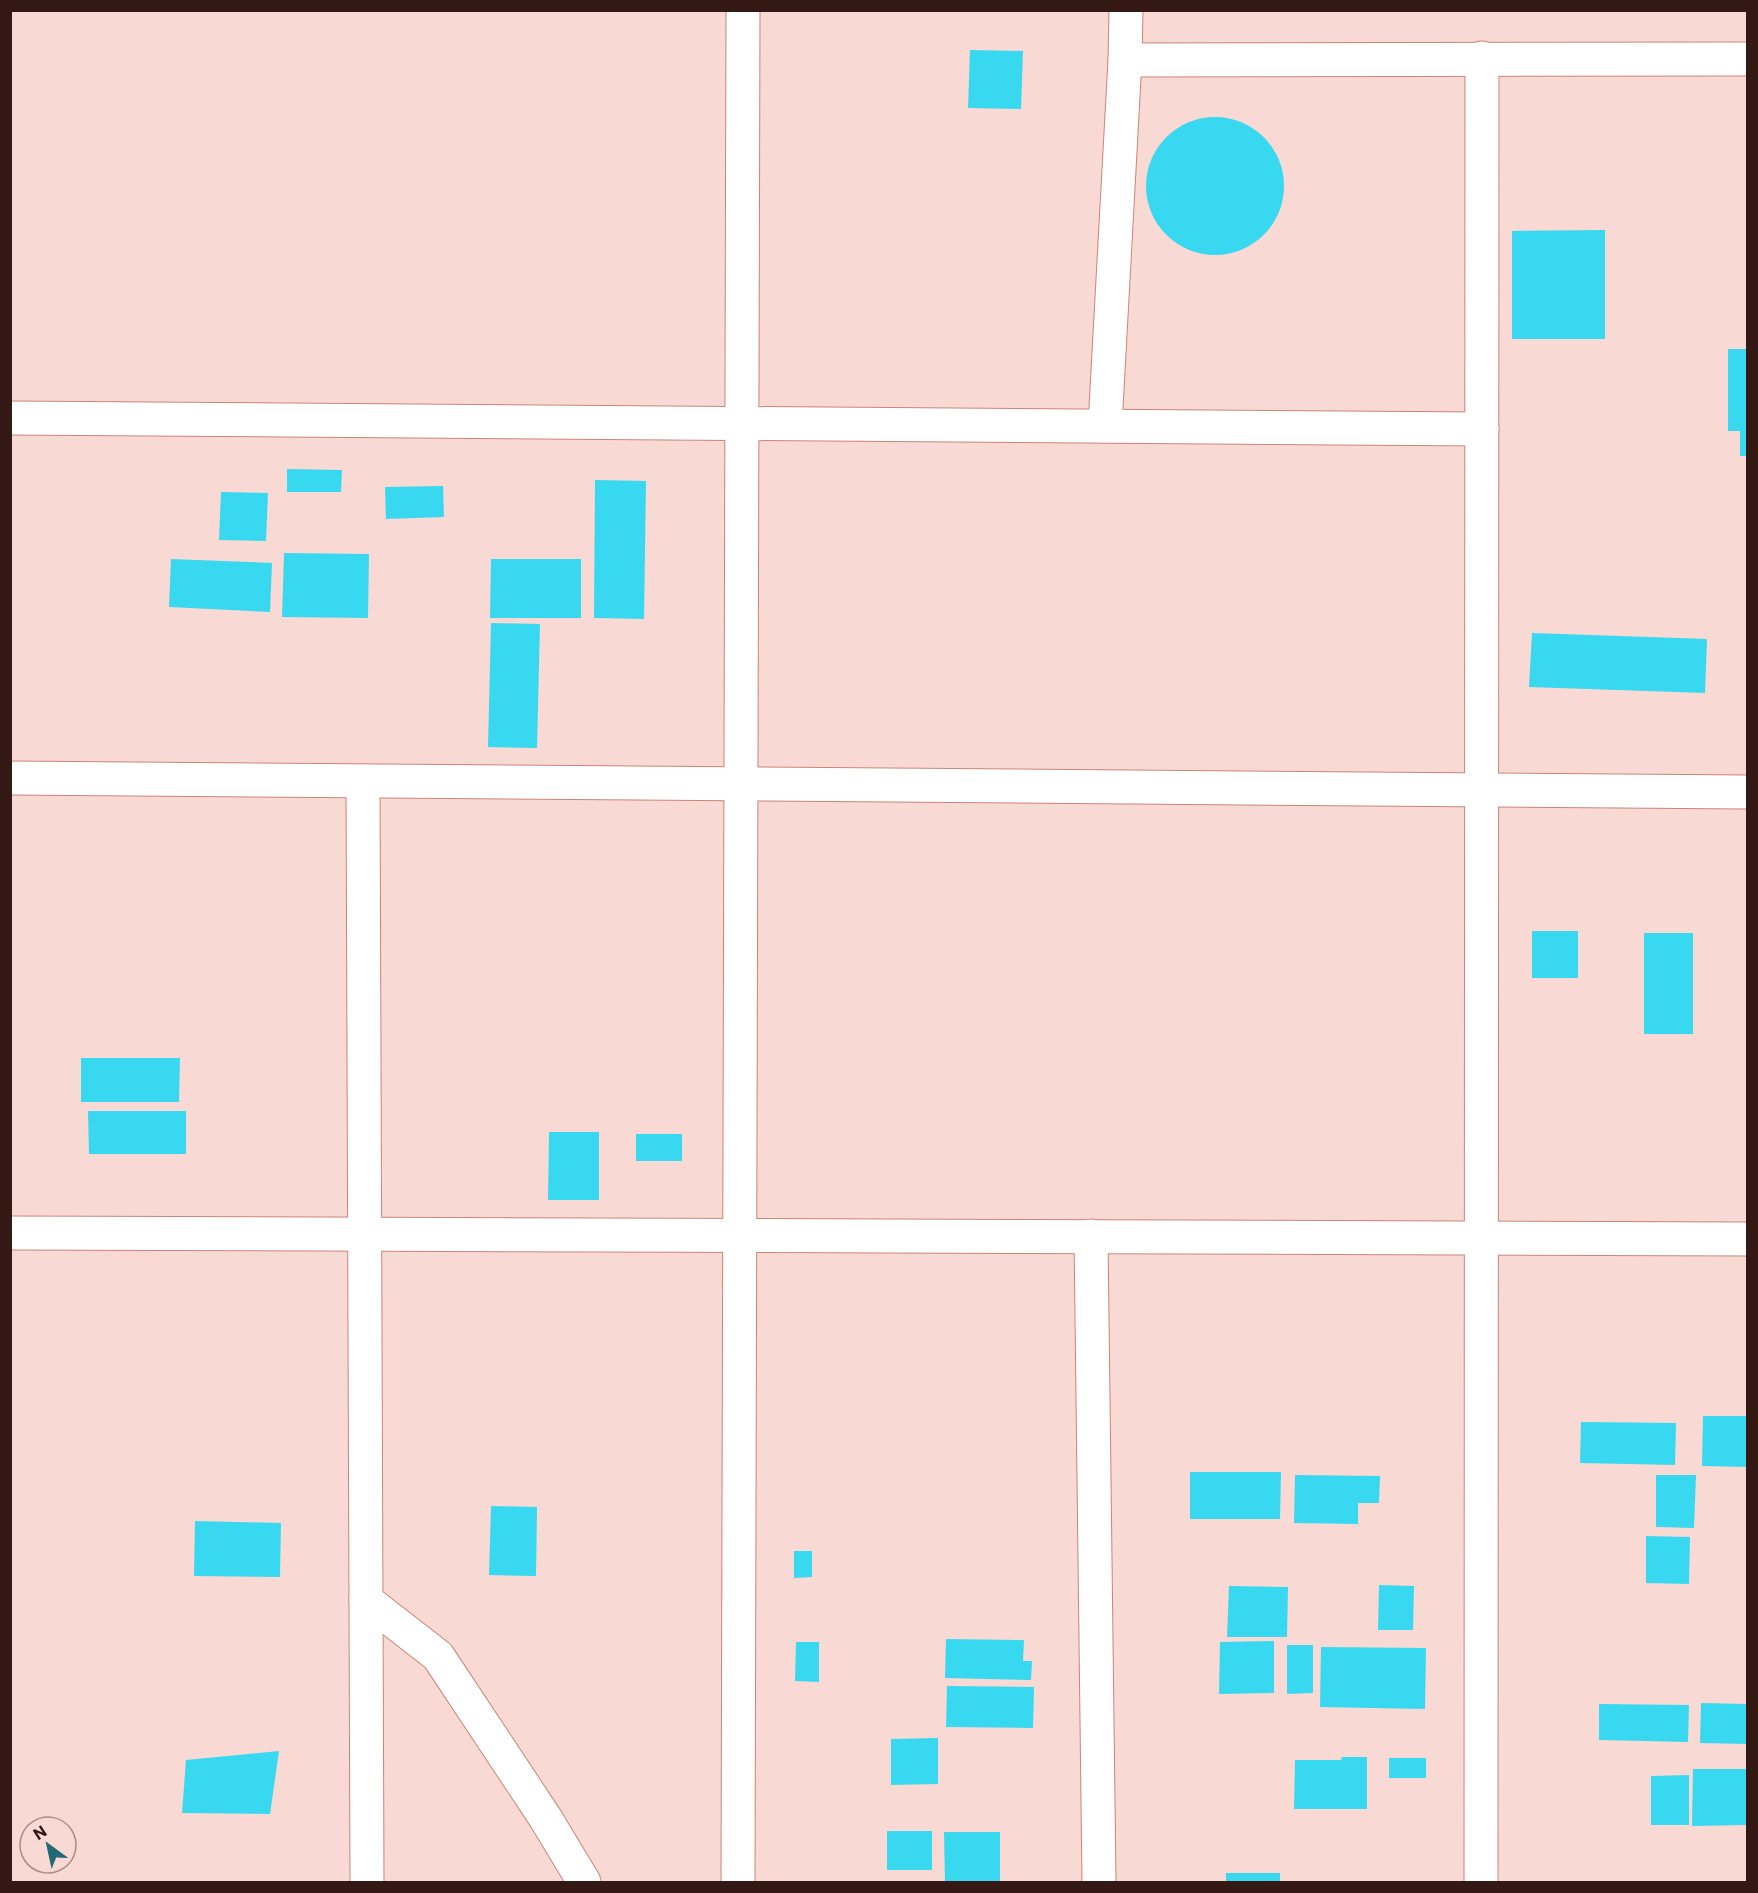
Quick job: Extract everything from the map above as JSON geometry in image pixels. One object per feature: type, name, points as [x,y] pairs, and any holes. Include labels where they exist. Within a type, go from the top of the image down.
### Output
[{"type":"street","points":[[738,1882],[743,10]]},
{"type":"street","points":[[1105,426],[1126,10]]},
{"type":"street","points":[[1481,1882],[1482,58]]},
{"type":"street","points":[[1125,60],[1748,59]]},
{"type":"street","points":[[10,418],[1482,429]]},
{"type":"street","points":[[10,778],[1748,792]]},
{"type":"street","points":[[363,781],[368,1882]]},
{"type":"street","points":[[10,1233],[1748,1239]]},
{"type":"street","points":[[1091,1236],[1099,1882]]},
{"type":"street","points":[[366,1600],[438,1656],[584,1882]]},
{"type":"building","points":[[970,50],[1023,51],[1021,109],[968,108]]},
{"type":"building","points":[[1215,117],[1241,122],[1264,137],[1279,160],[1284,186],[1279,212],[1264,235],[1241,250],[1215,255],[1189,250],[1166,235],[1151,212],[1146,186],[1151,160],[1166,137],[1189,122]]},
{"type":"building","points":[[1605,230],[1605,339],[1512,339],[1512,231]]},
{"type":"building","points":[[1728,349],[1748,349],[1748,456],[1740,456],[1740,431],[1728,431]]},
{"type":"building","points":[[287,469],[342,470],[341,492],[287,492]]},
{"type":"building","points":[[595,480],[646,481],[644,619],[594,618]]},
{"type":"building","points":[[443,486],[444,517],[386,519],[385,487]]},
{"type":"building","points":[[221,492],[268,493],[266,541],[219,540]]},
{"type":"building","points":[[284,553],[369,554],[368,618],[282,617]]},
{"type":"building","points":[[171,559],[272,563],[270,612],[169,607]]},
{"type":"building","points":[[491,559],[581,559],[581,618],[490,618]]},
{"type":"building","points":[[491,623],[540,624],[537,748],[488,747]]},
{"type":"building","points":[[1532,633],[1707,639],[1705,693],[1529,687]]},
{"type":"building","points":[[1532,931],[1578,931],[1578,978],[1532,978]]},
{"type":"building","points":[[1644,933],[1693,933],[1693,1034],[1644,1034]]},
{"type":"building","points":[[81,1058],[180,1058],[179,1102],[81,1102]]},
{"type":"building","points":[[88,1111],[186,1111],[186,1154],[89,1154]]},
{"type":"building","points":[[549,1132],[599,1132],[599,1200],[548,1200]]},
{"type":"building","points":[[636,1134],[682,1134],[682,1161],[636,1161]]},
{"type":"building","points":[[1703,1416],[1748,1416],[1748,1467],[1702,1466]]},
{"type":"building","points":[[1581,1422],[1676,1423],[1675,1465],[1580,1463]]},
{"type":"building","points":[[1190,1472],[1281,1472],[1280,1519],[1190,1519]]},
{"type":"building","points":[[1295,1475],[1380,1476],[1379,1503],[1358,1503],[1358,1524],[1294,1523]]},
{"type":"building","points":[[1656,1475],[1696,1475],[1694,1528],[1656,1527]]},
{"type":"building","points":[[491,1506],[537,1507],[536,1576],[489,1575]]},
{"type":"building","points":[[195,1521],[281,1523],[280,1577],[194,1576]]},
{"type":"building","points":[[1646,1536],[1690,1537],[1689,1584],[1646,1583]]},
{"type":"building","points":[[794,1551],[812,1551],[812,1577],[794,1578]]},
{"type":"building","points":[[1379,1585],[1414,1586],[1413,1630],[1378,1630]]},
{"type":"building","points":[[1229,1586],[1288,1587],[1287,1637],[1227,1637]]},
{"type":"building","points":[[946,1639],[1024,1640],[1023,1661],[1032,1661],[1031,1680],[945,1678]]},
{"type":"building","points":[[1274,1641],[1274,1693],[1219,1694],[1220,1642]]},
{"type":"building","points":[[796,1642],[819,1642],[819,1682],[795,1681]]},
{"type":"building","points":[[1287,1645],[1313,1645],[1313,1693],[1287,1694]]},
{"type":"building","points":[[1321,1647],[1426,1648],[1425,1709],[1320,1707]]},
{"type":"building","points":[[947,1686],[1034,1687],[1033,1728],[946,1727]]},
{"type":"building","points":[[1701,1703],[1748,1704],[1748,1744],[1700,1743]]},
{"type":"building","points":[[1599,1704],[1689,1705],[1688,1742],[1599,1740]]},
{"type":"building","points":[[938,1738],[938,1784],[891,1785],[891,1739]]},
{"type":"building","points":[[279,1751],[270,1814],[182,1813],[186,1760]]},
{"type":"building","points":[[1342,1757],[1367,1757],[1367,1809],[1294,1809],[1295,1760],[1341,1760]]},
{"type":"building","points":[[1389,1758],[1426,1758],[1426,1778],[1389,1778]]},
{"type":"building","points":[[1693,1769],[1746,1769],[1746,1825],[1692,1826]]},
{"type":"building","points":[[1689,1775],[1689,1825],[1651,1825],[1651,1776]]},
{"type":"building","points":[[887,1831],[932,1831],[932,1870],[887,1870]]},
{"type":"building","points":[[944,1832],[1000,1832],[1000,1882],[945,1882]]},
{"type":"building","points":[[1226,1873],[1280,1873],[1280,1882],[1226,1882]]}]
